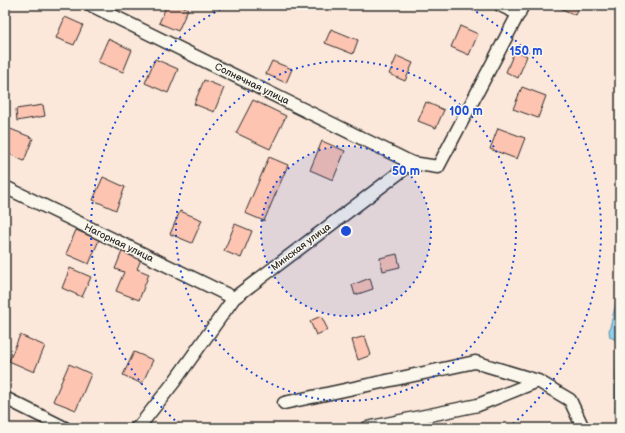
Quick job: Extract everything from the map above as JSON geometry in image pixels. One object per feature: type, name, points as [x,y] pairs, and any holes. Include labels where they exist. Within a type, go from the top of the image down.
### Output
[{"type":"street","name":"Солнечная улица","points":[[91,5],[412,163]]},
{"type":"street","points":[[412,163],[438,167],[521,10],[500,5]]},
{"type":"street","name":"Минская улица","points":[[136,428],[138,428],[174,382],[234,298],[412,163]]},
{"type":"street","name":"Нагорная улица","points":[[5,188],[234,298]]},
{"type":"street","points":[[284,403],[475,362],[538,381],[570,400],[583,428]]},
{"type":"street","points":[[367,428],[478,405],[538,381]]},
{"type":"street","points":[[5,398],[65,428]]},
{"type":"water","points":[[620,287],[620,342],[610,337],[609,331]]},
{"type":"building","points":[[167,5],[180,5],[188,9],[178,31],[159,23]]},
{"type":"building","points":[[554,5],[579,5],[575,15]]},
{"type":"building","points":[[65,17],[83,25],[74,45],[56,38]]},
{"type":"building","points":[[460,26],[478,34],[469,55],[451,47]]},
{"type":"building","points":[[331,29],[358,40],[353,54],[325,43]]},
{"type":"building","points":[[108,39],[132,50],[123,72],[98,62]]},
{"type":"building","points":[[515,50],[527,56],[518,78],[506,72]]},
{"type":"building","points":[[397,56],[413,63],[405,81],[389,74]]},
{"type":"building","points":[[155,59],[178,69],[168,93],[145,83]]},
{"type":"building","points":[[272,61],[292,69],[286,83],[266,74]]},
{"type":"building","points":[[204,80],[224,88],[214,112],[194,104]]},
{"type":"building","points":[[522,87],[546,96],[538,118],[513,109]]},
{"type":"building","points":[[253,100],[286,116],[270,149],[236,133]]},
{"type":"building","points":[[426,102],[444,110],[436,128],[418,121]]},
{"type":"building","points":[[43,105],[45,116],[17,121],[16,109]]},
{"type":"building","points":[[8,128],[33,138],[24,161],[5,152],[5,135]]},
{"type":"building","points":[[498,128],[525,138],[517,159],[490,149]]},
{"type":"building","points":[[322,141],[345,151],[333,180],[310,170]]},
{"type":"building","points":[[269,157],[288,165],[264,221],[245,213]]},
{"type":"building","points":[[103,177],[125,187],[116,210],[93,200]]},
{"type":"building","points":[[180,211],[202,220],[192,243],[170,234]]},
{"type":"building","points":[[235,224],[252,231],[241,258],[224,251]]},
{"type":"building","points":[[76,230],[99,240],[89,264],[66,254]]},
{"type":"building","points":[[123,249],[142,257],[137,269],[149,274],[139,300],[116,291],[124,272],[115,269]]},
{"type":"building","points":[[397,254],[400,267],[383,271],[380,258]]},
{"type":"building","points":[[70,268],[91,277],[82,297],[62,288]]},
{"type":"building","points":[[370,278],[373,289],[355,295],[352,285]]},
{"type":"building","points":[[321,316],[328,330],[316,335],[310,321]]},
{"type":"building","points":[[20,335],[45,346],[34,372],[9,361]]},
{"type":"building","points":[[365,336],[371,355],[358,360],[352,340]]},
{"type":"building","points":[[134,352],[153,360],[142,384],[123,375]]},
{"type":"building","points":[[69,364],[91,374],[76,410],[53,401]]},
{"type":"waterway","points":[[616,428],[618,346],[620,340]]}]
